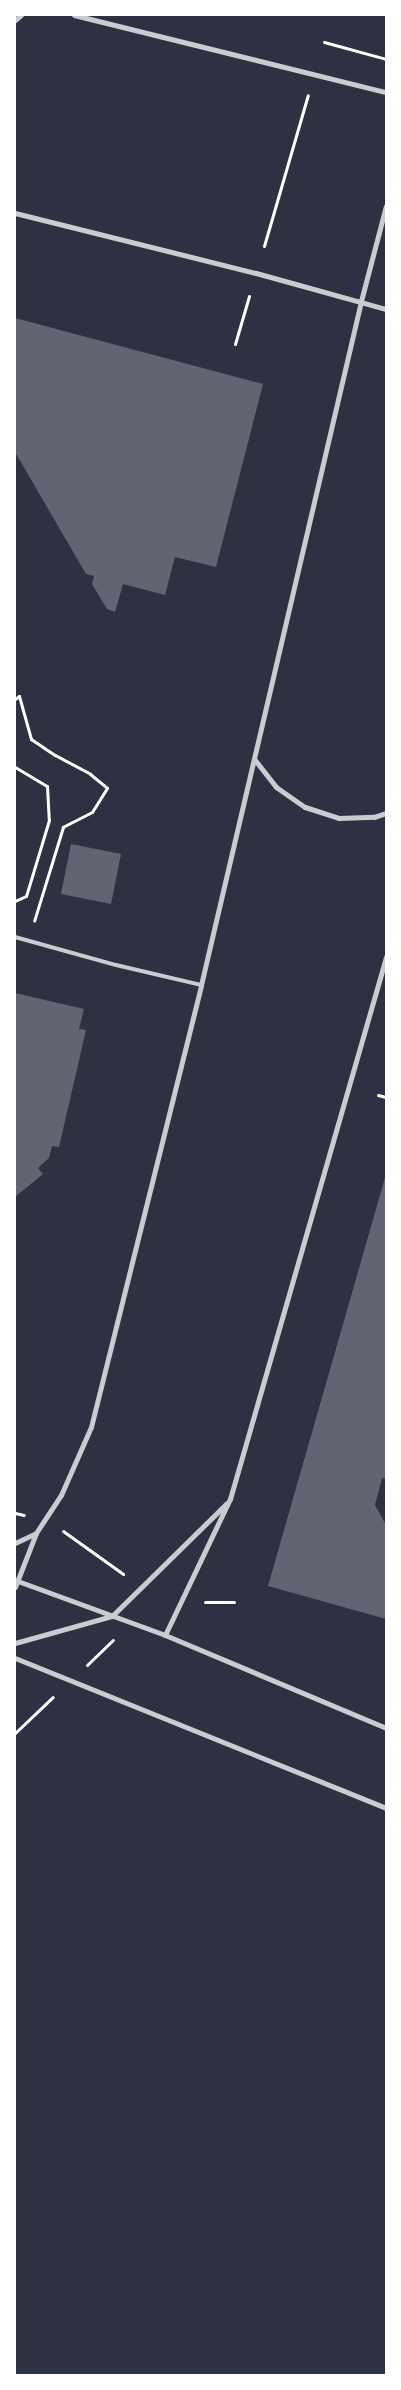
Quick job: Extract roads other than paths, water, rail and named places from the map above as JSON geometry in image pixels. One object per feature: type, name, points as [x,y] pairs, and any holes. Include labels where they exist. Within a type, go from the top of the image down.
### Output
[{"type":"street","points":[[15,20],[21,15]]},
{"type":"street","points":[[74,15],[386,92]]},
{"type":"street","points":[[386,206],[361,301],[201,985],[91,1427],[60,1495],[36,1533],[16,1583],[165,1635],[386,1728]]},
{"type":"street","points":[[15,213],[386,309]]},
{"type":"street","points":[[255,760],[276,788],[305,807],[339,818],[374,817],[386,813]]},
{"type":"street","points":[[165,1635],[230,1499],[386,957]]},
{"type":"street","points":[[15,1643],[112,1616],[230,1499]]},
{"type":"street","points":[[15,1543],[36,1533]]},
{"type":"street","points":[[15,1658],[386,1808]]},
{"type":"lane","points":[[15,937],[116,965],[201,985]]}]
